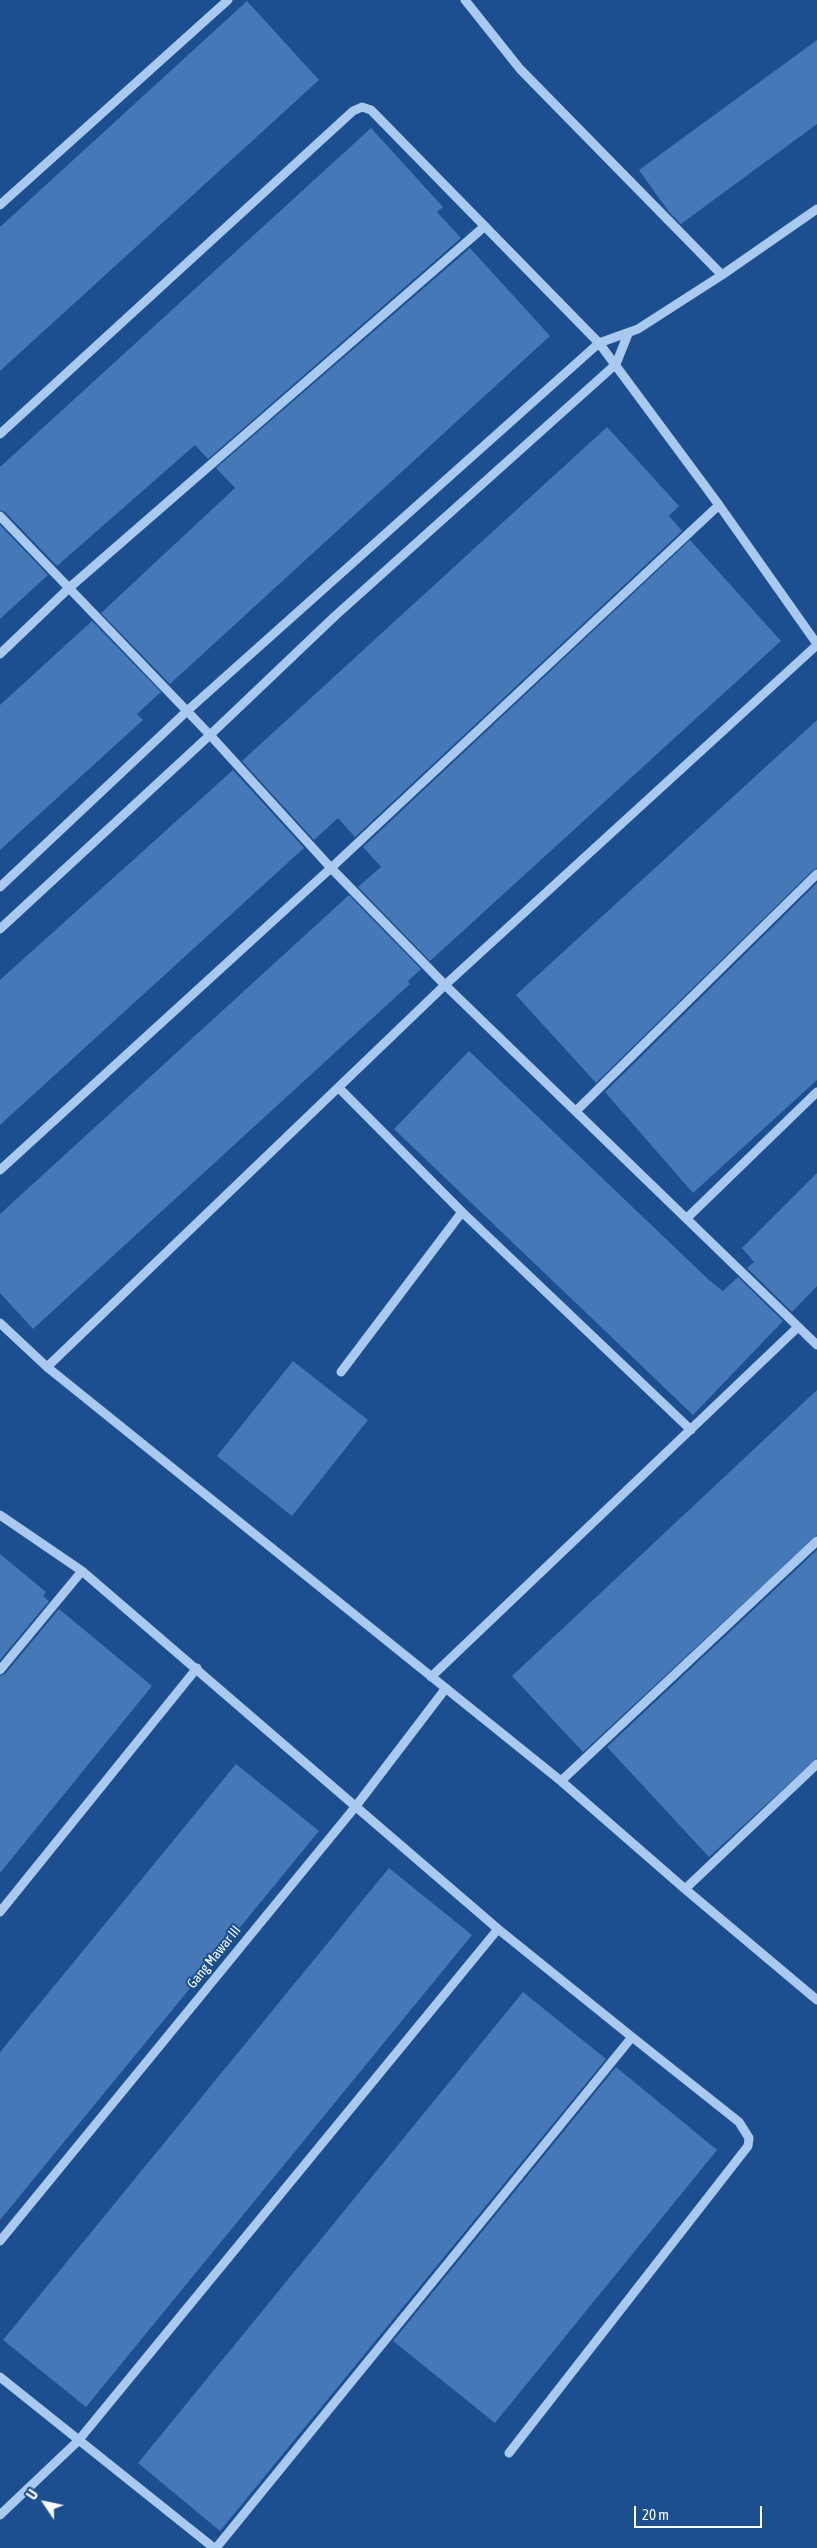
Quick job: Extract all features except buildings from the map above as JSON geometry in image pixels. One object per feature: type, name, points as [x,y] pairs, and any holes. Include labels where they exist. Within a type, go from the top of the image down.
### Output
[{"type":"street","points":[[0,205],[228,0]]},
{"type":"street","points":[[465,0],[520,69],[722,275]]},
{"type":"street","points":[[0,434],[353,111],[362,107],[371,110],[599,343],[719,505],[817,645],[445,985],[47,1367]]},
{"type":"street","points":[[0,887],[187,711],[599,343],[638,329],[722,275],[817,209]]},
{"type":"street","points":[[0,654],[69,588],[485,226]]},
{"type":"street","points":[[0,929],[210,735],[335,616],[616,364],[628,334]]},
{"type":"street","points":[[0,1170],[331,868],[719,505]]},
{"type":"street","points":[[0,516],[210,735],[331,868],[445,985],[817,1344]]},
{"type":"street","points":[[576,1111],[817,874]]},
{"type":"street","points":[[339,1088],[462,1212],[691,1430]]},
{"type":"street","points":[[688,1218],[817,1092]]},
{"type":"street","points":[[341,1372],[462,1212]]},
{"type":"street","points":[[0,1323],[47,1367],[562,1781],[684,1889],[817,2000]]},
{"type":"street","points":[[431,1677],[798,1327]]},
{"type":"street","points":[[0,1515],[82,1571],[498,1929],[739,2122],[748,2138],[748,2146],[509,2453]]},
{"type":"street","points":[[562,1781],[817,1541]]},
{"type":"street","points":[[0,1670],[82,1571]]},
{"type":"street","points":[[0,1912],[197,1668]]},
{"type":"street","name":"Gang Mawar III","points":[[0,2241],[356,1806],[446,1688]]},
{"type":"street","points":[[684,1889],[817,1764]]},
{"type":"street","points":[[0,2515],[78,2441],[498,1929]]},
{"type":"street","points":[[0,2378],[215,2548],[632,2037]]}]
